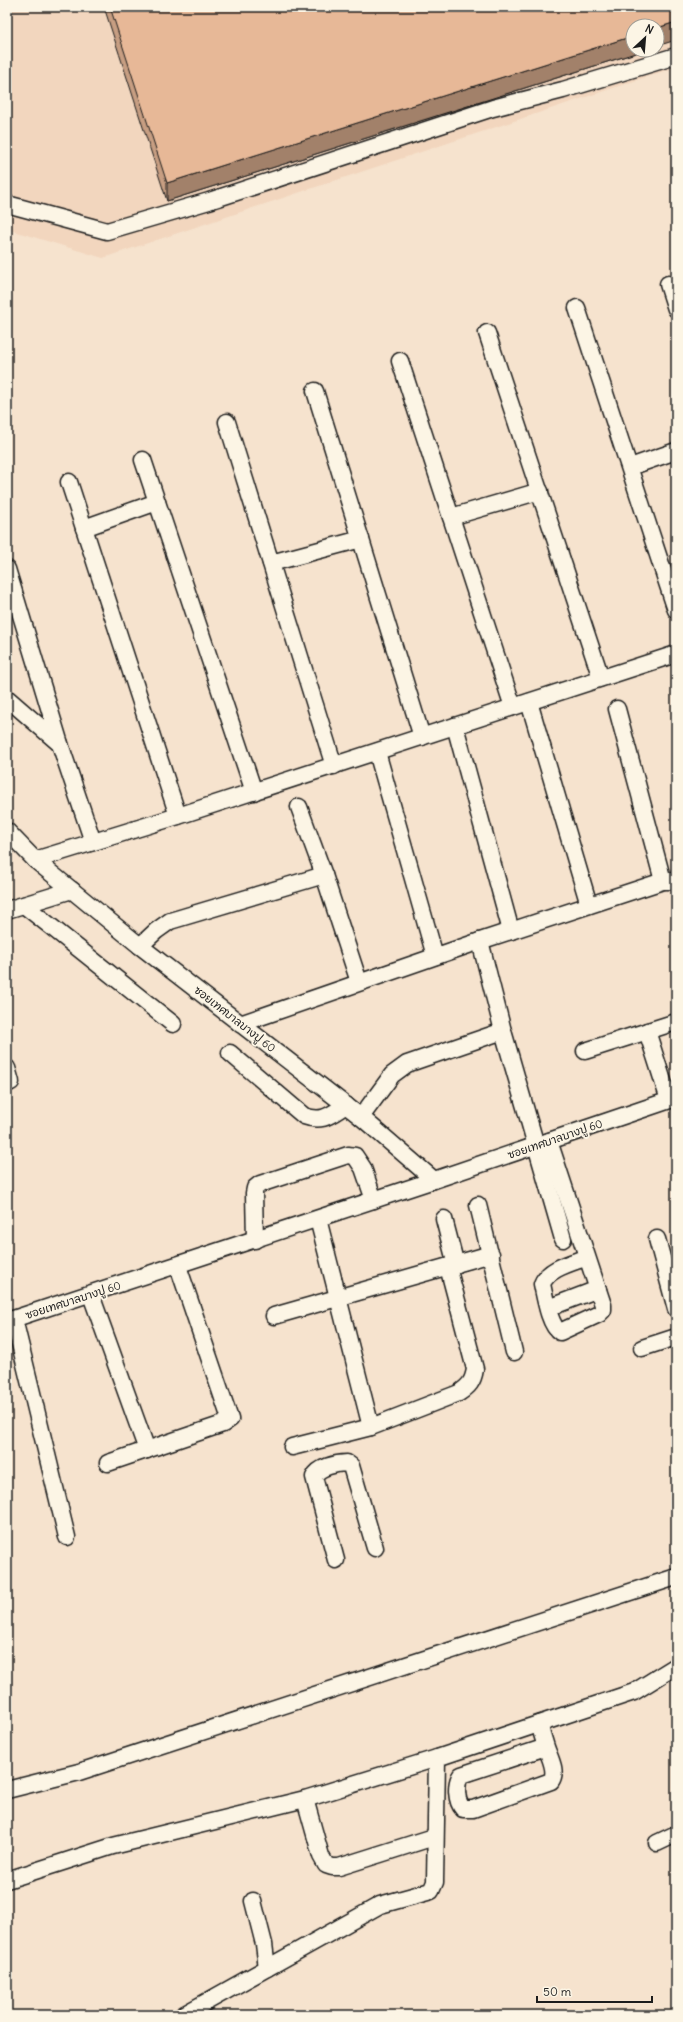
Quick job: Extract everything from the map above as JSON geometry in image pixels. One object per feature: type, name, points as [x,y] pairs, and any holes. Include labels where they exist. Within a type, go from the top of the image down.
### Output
[{"type":"street","points":[[7,204],[107,232],[209,202],[493,108],[563,90],[676,56]]},
{"type":"street","points":[[668,284],[676,309]]},
{"type":"street","points":[[577,308],[676,610]]},
{"type":"street","points":[[487,333],[601,678]]},
{"type":"street","points":[[400,361],[513,707]]},
{"type":"street","points":[[315,391],[422,737]]},
{"type":"street","points":[[227,422],[334,766]]},
{"type":"street","points":[[630,467],[676,452]]},
{"type":"street","points":[[143,460],[254,792]]},
{"type":"street","points":[[69,482],[178,816]]},
{"type":"street","points":[[451,518],[540,491]]},
{"type":"street","points":[[84,528],[157,502]]},
{"type":"street","points":[[271,563],[361,539]]},
{"type":"street","points":[[7,569],[60,744],[93,842]]},
{"type":"street","points":[[35,860],[254,792],[676,654]]},
{"type":"street","points":[[7,698],[60,744]]},
{"type":"street","points":[[528,702],[589,905]]},
{"type":"street","points":[[240,1024],[480,941],[589,905],[670,881],[617,709]]},
{"type":"street","points":[[455,726],[511,931]]},
{"type":"street","points":[[377,752],[435,956]]},
{"type":"street","points":[[299,807],[324,874],[359,982]]},
{"type":"street","name":"ซอยเทศบาลบางปู 60","points":[[7,831],[35,860],[140,946],[346,1105],[434,1180]]},
{"type":"street","points":[[140,946],[156,931],[170,921],[324,874]]},
{"type":"street","points":[[7,910],[72,890]]},
{"type":"street","points":[[24,904],[173,1024]]},
{"type":"street","points":[[480,941],[503,1031],[542,1143],[587,1258],[598,1289],[603,1310],[599,1314],[560,1332],[555,1329],[542,1284],[545,1276],[552,1271],[587,1258]]},
{"type":"street","points":[[585,1051],[676,1022]]},
{"type":"street","points":[[361,1117],[392,1075],[407,1064],[503,1031]]},
{"type":"street","points":[[647,1031],[673,1099]]},
{"type":"street","points":[[230,1053],[304,1116],[315,1120],[325,1118],[346,1105]]},
{"type":"street","name":"ซอยเทศบาลบางปู 60","points":[[9,1320],[178,1266],[673,1099]]},
{"type":"street","points":[[542,1143],[562,1238]]},
{"type":"street","points":[[255,1240],[254,1193],[255,1188],[260,1184],[348,1155],[355,1156],[363,1168],[374,1200]]},
{"type":"street","points":[[478,1206],[514,1352]]},
{"type":"street","points":[[318,1219],[372,1427]]},
{"type":"street","points":[[292,1447],[333,1438],[372,1427],[459,1393],[469,1386],[474,1378],[475,1369],[452,1266],[444,1219]]},
{"type":"street","points":[[657,1239],[676,1309]]},
{"type":"street","points":[[274,1316],[491,1254]]},
{"type":"street","points":[[108,1463],[223,1424],[230,1419],[178,1266]]},
{"type":"street","points":[[548,1308],[598,1289]]},
{"type":"street","points":[[91,1294],[147,1450]]},
{"type":"street","points":[[9,1320],[67,1537]]},
{"type":"street","points":[[642,1348],[676,1337]]},
{"type":"street","points":[[333,1438],[341,1463]]},
{"type":"street","points":[[336,1560],[314,1477],[320,1470],[341,1463],[347,1463],[351,1466],[374,1548]]},
{"type":"street","points":[[7,1790],[79,1772],[676,1577]]},
{"type":"street","points":[[7,1880],[113,1846],[305,1799],[437,1758],[634,1692],[676,1666]]},
{"type":"street","points":[[539,1724],[554,1771],[554,1777],[551,1781],[473,1810],[463,1809],[460,1805],[458,1786],[461,1775],[546,1747]]},
{"type":"street","points":[[183,2015],[313,1941],[380,1905],[431,1891],[435,1882],[434,1837],[437,1758]]},
{"type":"street","points":[[305,1799],[321,1856],[326,1865],[332,1867],[339,1867],[434,1837]]},
{"type":"street","points":[[657,1843],[676,1834]]},
{"type":"street","points":[[253,1901],[264,1944],[267,1968]]},
{"type":"shaded area","points":[[7,7],[676,7],[676,67],[103,258],[7,229]]},
{"type":"building","points":[[110,7],[676,7],[676,22],[665,25],[665,18],[625,18],[625,39],[167,183]]}]
